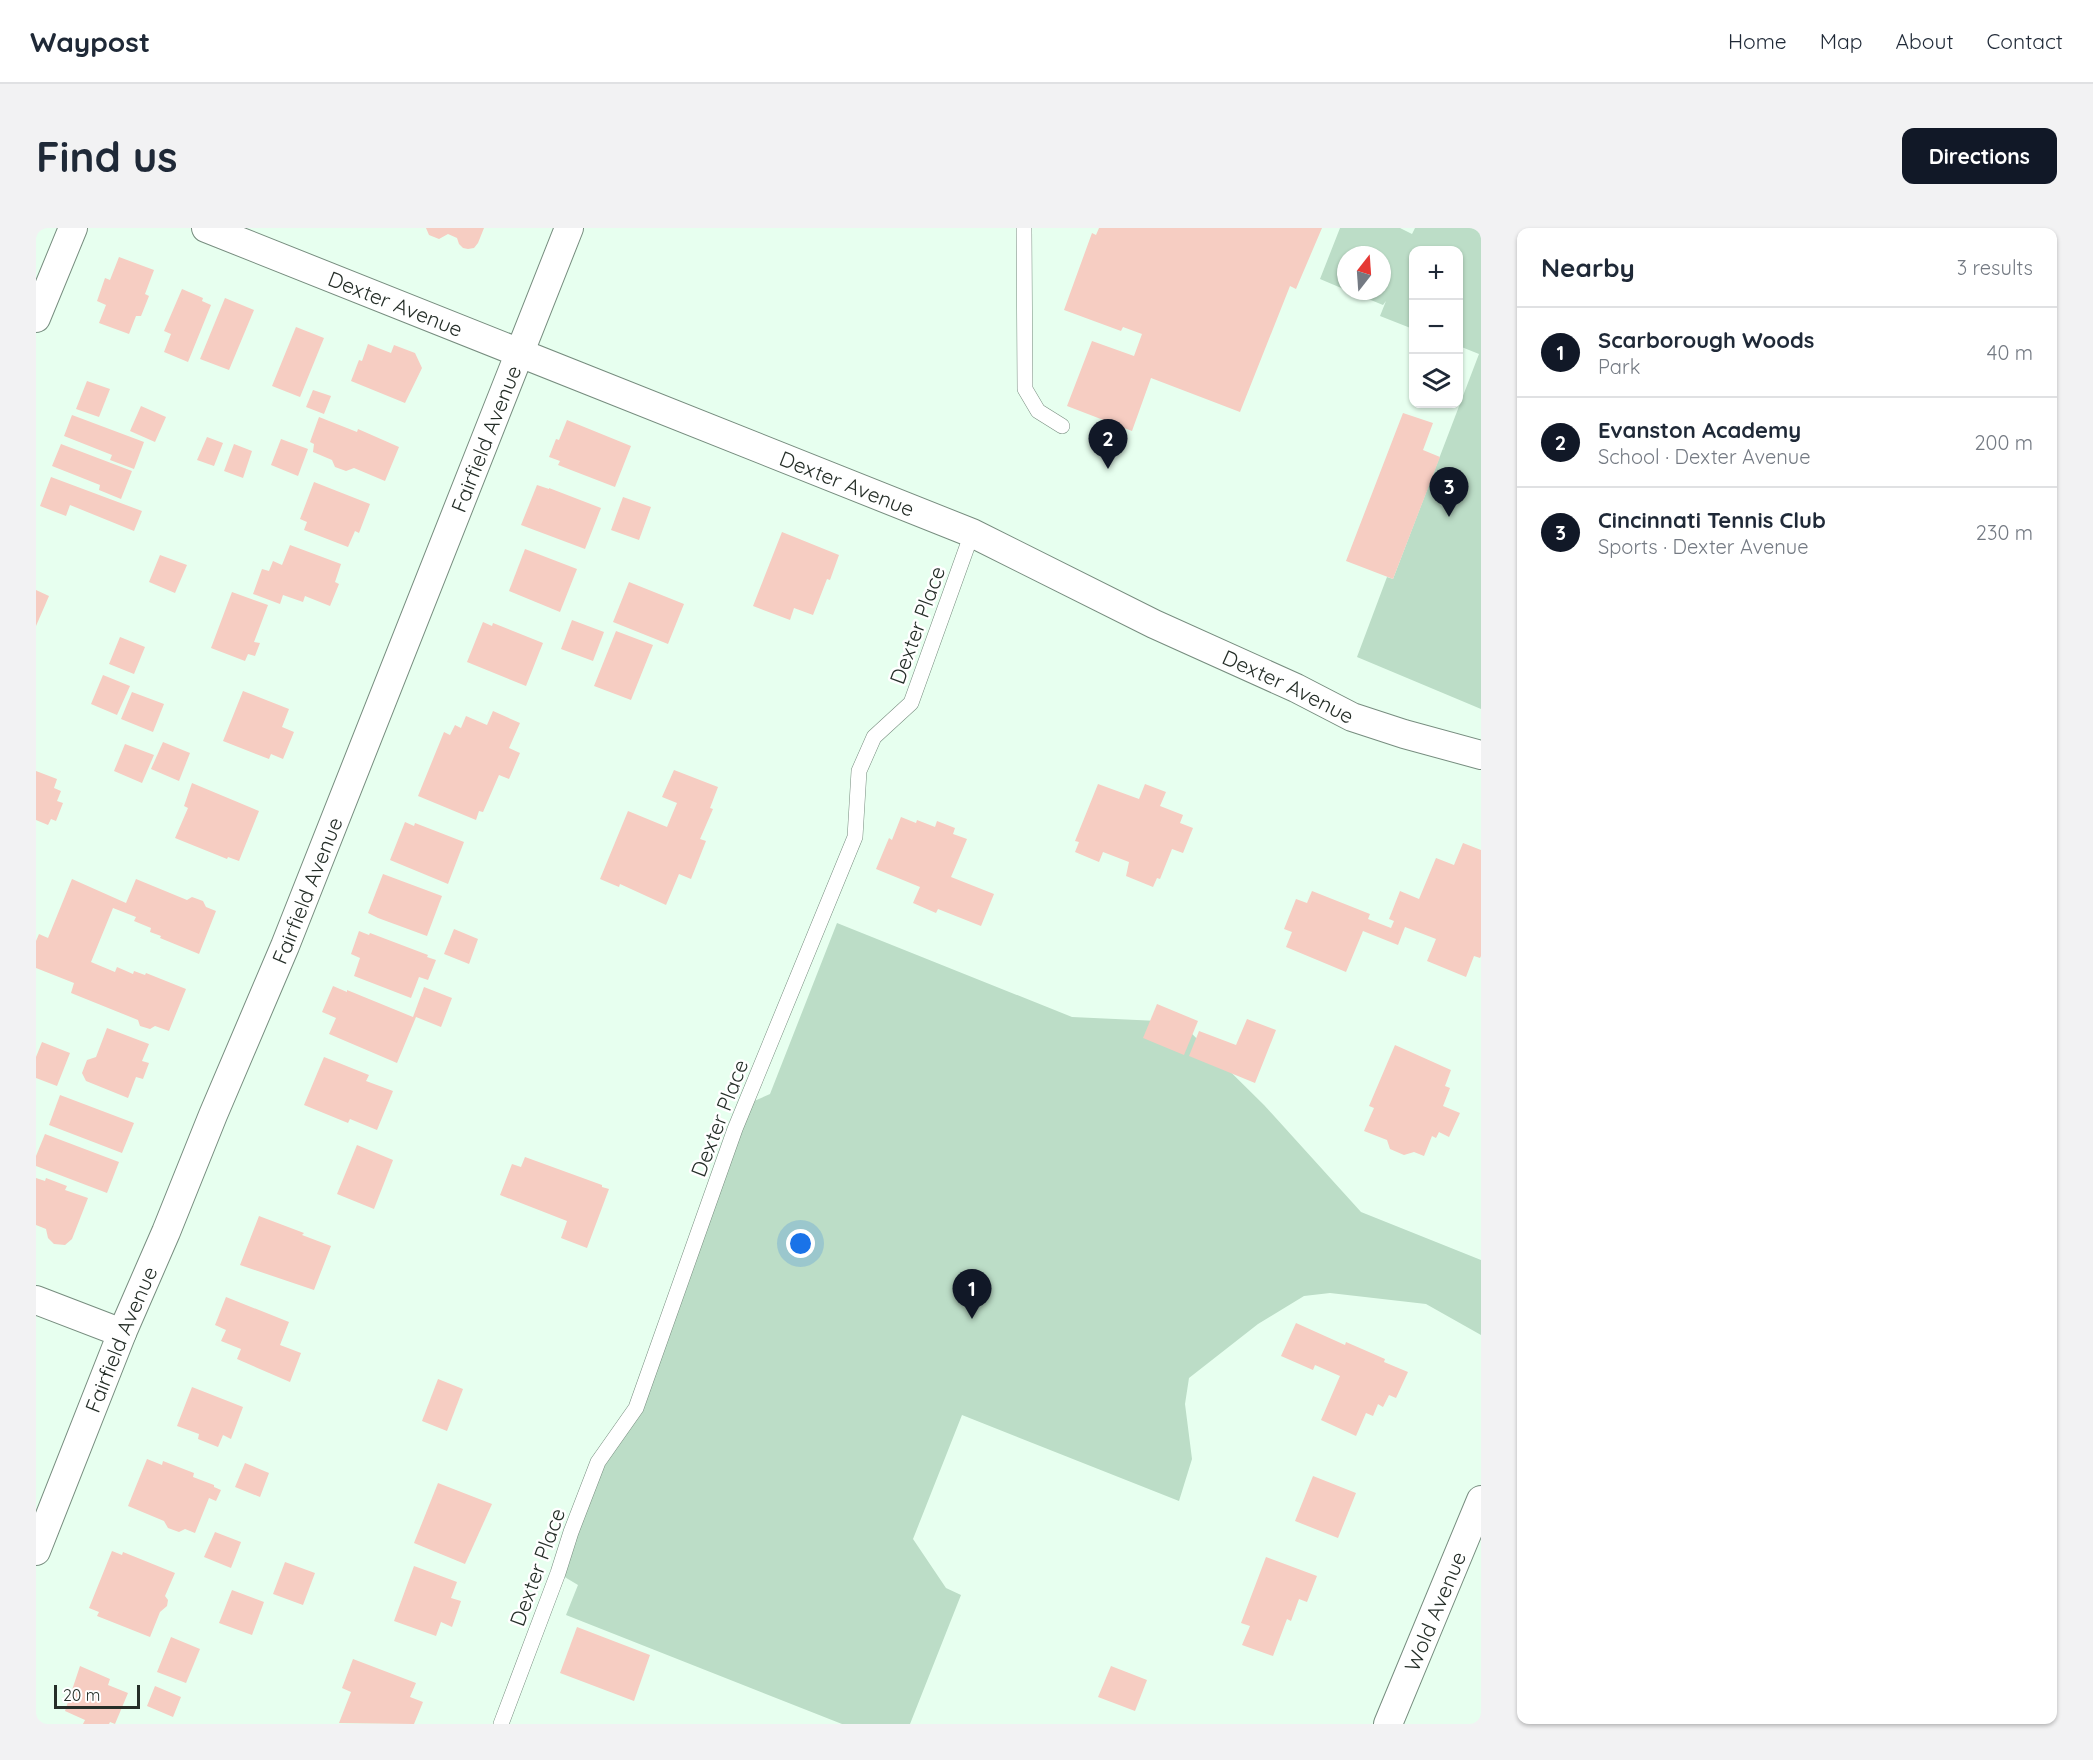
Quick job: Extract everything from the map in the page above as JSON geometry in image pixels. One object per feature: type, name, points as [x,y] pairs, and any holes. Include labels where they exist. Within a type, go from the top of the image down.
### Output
[{"type":"street","points":[[36,318],[73,228]]},
{"type":"street","name":"Dexter Avenue","points":[[206,228],[972,533],[1154,624],[1296,688],[1352,717],[1481,755]]},
{"type":"street","name":"Fairfield Avenue","points":[[36,1551],[122,1334],[285,946],[569,228]]},
{"type":"street","points":[[36,1300],[122,1334]]},
{"type":"street","name":"Wold Avenue","points":[[1388,1724],[1481,1500]]},
{"type":"lane","points":[[1024,228],[1025,388],[1038,411],[1062,426]]},
{"type":"lane","name":"Dexter Place","points":[[501,1724],[598,1462],[636,1408],[735,1129],[855,837],[859,771],[874,737],[911,703],[972,533]]},
{"type":"green space","points":[[1340,228],[1400,228],[1412,234],[1415,228],[1481,228],[1481,709],[1357,657],[1387,577],[1393,579],[1458,408],[1463,408],[1463,396],[1479,354],[1463,348],[1463,246],[1409,246],[1409,327],[1380,316],[1386,301],[1383,305],[1371,300],[1391,300],[1391,246],[1337,246],[1337,286],[1320,279]]},
{"type":"green space","points":[[837,923],[1072,1017],[1180,1022],[1264,1105],[1361,1212],[1481,1260],[1481,1335],[1426,1304],[1330,1293],[1304,1296],[1258,1324],[1189,1378],[1185,1404],[1192,1459],[1179,1501],[962,1415],[913,1539],[946,1588],[961,1595],[910,1724],[842,1724],[566,1615],[578,1585],[558,1573],[598,1462],[636,1408],[745,1105],[770,1094]]},
{"type":"building","points":[[426,228],[484,228],[478,243],[474,248],[468,249],[459,244],[457,238],[448,234],[439,239],[429,235]]},
{"type":"building","points":[[1099,228],[1322,228],[1296,289],[1290,286],[1240,412],[1151,378],[1132,431],[1067,406],[1092,341],[1134,356],[1142,334],[1123,327],[1121,331],[1064,310],[1092,233],[1096,235]]},
{"type":"building","points":[[119,257],[154,270],[145,294],[149,296],[141,316],[136,316],[129,334],[99,323],[106,305],[97,301],[105,278],[110,280]]},
{"type":"building","points":[[182,289],[203,298],[202,301],[211,305],[188,362],[164,352],[171,334],[164,331]]},
{"type":"building","points":[[225,298],[254,310],[229,370],[200,359]]},
{"type":"building","points":[[296,327],[324,338],[300,397],[272,386]]},
{"type":"building","points":[[368,344],[391,353],[394,345],[415,353],[422,368],[405,403],[351,381]]},
{"type":"building","points":[[87,381],[110,389],[99,417],[76,409]]},
{"type":"building","points":[[313,390],[331,396],[324,414],[306,407]]},
{"type":"building","points":[[141,406],[166,417],[155,442],[130,431]]},
{"type":"building","points":[[1403,413],[1433,423],[1423,450],[1440,457],[1393,579],[1346,561]]},
{"type":"building","points":[[72,415],[144,442],[134,469],[110,460],[112,455],[64,436]]},
{"type":"building","points":[[319,417],[357,432],[358,429],[399,447],[385,481],[354,468],[346,471],[335,467],[332,460],[313,452],[314,444],[310,442]]},
{"type":"building","points":[[567,420],[631,446],[615,487],[558,465],[560,461],[549,457]]},
{"type":"building","points":[[207,437],[223,443],[214,466],[197,460]]},
{"type":"building","points":[[281,439],[308,449],[298,476],[271,465]]},
{"type":"building","points":[[61,444],[132,471],[121,499],[99,490],[100,485],[52,466]]},
{"type":"building","points":[[234,444],[252,451],[243,478],[224,471]]},
{"type":"building","points":[[51,477],[142,511],[134,531],[70,505],[66,516],[40,506]]},
{"type":"building","points":[[314,482],[370,504],[359,533],[355,531],[348,547],[304,530],[307,522],[300,519]]},
{"type":"building","points":[[537,485],[601,508],[585,549],[521,525]]},
{"type":"building","points":[[623,497],[651,507],[639,540],[611,530]]},
{"type":"building","points":[[782,532],[839,555],[813,615],[794,608],[790,620],[753,606]]},
{"type":"building","points":[[290,545],[341,564],[335,582],[339,584],[330,606],[305,596],[303,602],[283,595],[280,604],[253,594],[262,569],[269,571],[273,561],[282,565]]},
{"type":"building","points":[[525,549],[577,569],[560,612],[509,591]]},
{"type":"building","points":[[160,555],[187,565],[175,593],[149,582]]},
{"type":"building","points":[[629,582],[684,604],[668,644],[613,622]]},
{"type":"building","points":[[36,590],[49,596],[36,626]]},
{"type":"building","points":[[232,592],[268,605],[254,642],[260,643],[255,656],[248,654],[245,661],[211,648]]},
{"type":"building","points":[[572,620],[604,632],[593,661],[561,649]]},
{"type":"building","points":[[483,622],[492,626],[493,623],[543,643],[526,686],[467,662]]},
{"type":"building","points":[[616,631],[653,645],[631,700],[594,686]]},
{"type":"building","points":[[120,637],[145,647],[134,674],[109,664]]},
{"type":"building","points":[[103,675],[130,686],[117,715],[91,704]]},
{"type":"building","points":[[243,691],[289,709],[282,727],[294,732],[283,759],[271,754],[269,759],[223,741]]},
{"type":"building","points":[[132,692],[164,704],[153,732],[121,719]]},
{"type":"building","points":[[493,711],[520,723],[509,748],[520,753],[509,779],[499,775],[483,812],[479,811],[476,820],[418,796],[444,732],[450,735],[455,725],[461,728],[466,716],[487,725]]},
{"type":"building","points":[[163,742],[190,753],[179,781],[151,769]]},
{"type":"building","points":[[125,744],[154,755],[142,783],[114,771]]},
{"type":"building","points":[[674,770],[718,787],[710,808],[713,809],[700,839],[706,841],[691,879],[679,874],[666,905],[620,884],[619,887],[600,879],[628,811],[667,827],[677,803],[662,797]]},
{"type":"building","points":[[36,771],[57,779],[54,788],[61,791],[57,801],[63,803],[56,821],[51,819],[48,825],[36,820]]},
{"type":"building","points":[[192,783],[259,811],[239,861],[228,857],[227,859],[175,838],[188,808],[184,806]]},
{"type":"building","points":[[1098,784],[1139,799],[1145,784],[1166,792],[1160,806],[1183,815],[1180,823],[1193,828],[1183,853],[1172,849],[1160,879],[1157,878],[1153,887],[1126,876],[1129,862],[1103,852],[1099,862],[1075,852],[1079,842],[1075,841]]},
{"type":"building","points":[[901,817],[935,827],[937,821],[955,828],[953,834],[967,839],[951,877],[994,894],[981,926],[938,909],[936,913],[913,903],[920,887],[876,869],[889,838],[892,840]]},
{"type":"building","points":[[405,822],[414,826],[415,823],[464,842],[448,884],[390,860]]},
{"type":"building","points":[[1463,843],[1481,850],[1481,956],[1480,958],[1474,956],[1466,977],[1427,961],[1436,939],[1405,927],[1398,945],[1363,931],[1346,972],[1286,947],[1292,932],[1284,929],[1296,899],[1307,903],[1312,891],[1370,914],[1368,919],[1391,928],[1394,921],[1389,919],[1400,891],[1419,899],[1436,858],[1454,865]]},
{"type":"building","points":[[383,874],[442,896],[427,936],[368,913]]},
{"type":"building","points":[[72,879],[126,903],[136,879],[187,900],[192,897],[203,901],[206,907],[216,911],[199,954],[160,938],[161,936],[150,932],[151,928],[134,921],[136,917],[113,908],[91,962],[115,972],[117,967],[133,974],[134,971],[145,975],[146,973],[186,989],[169,1031],[155,1026],[150,1029],[140,1026],[138,1020],[71,993],[74,983],[36,968],[36,941],[39,934],[48,938]]},
{"type":"building","points":[[454,929],[478,939],[469,964],[444,954]]},
{"type":"building","points":[[359,931],[369,935],[370,933],[436,960],[428,980],[419,977],[411,998],[354,976],[360,958],[351,954]]},
{"type":"building","points":[[333,986],[413,1017],[424,987],[452,998],[441,1027],[416,1017],[397,1063],[329,1034],[336,1018],[322,1012]]},
{"type":"building","points":[[1157,1004],[1198,1021],[1184,1055],[1143,1038]]},
{"type":"building","points":[[1247,1019],[1276,1030],[1255,1083],[1189,1056],[1199,1031],[1236,1045]]},
{"type":"building","points":[[107,1028],[149,1044],[142,1061],[149,1063],[143,1079],[136,1077],[128,1098],[86,1081],[82,1073],[87,1060],[96,1057]]},
{"type":"building","points":[[42,1042],[70,1053],[57,1086],[36,1078],[36,1057]]},
{"type":"building","points":[[1395,1045],[1451,1070],[1445,1086],[1450,1088],[1443,1106],[1460,1113],[1449,1137],[1439,1132],[1436,1138],[1432,1136],[1424,1156],[1414,1152],[1404,1155],[1390,1149],[1387,1140],[1364,1131],[1374,1108],[1369,1106]]},
{"type":"building","points":[[324,1057],[369,1075],[366,1081],[393,1091],[377,1130],[350,1119],[348,1123],[304,1105]]},
{"type":"building","points":[[60,1095],[134,1123],[122,1153],[49,1125]]},
{"type":"building","points":[[45,1134],[119,1162],[107,1193],[36,1166],[36,1156]]},
{"type":"building","points":[[357,1145],[393,1160],[374,1209],[337,1194]]},
{"type":"building","points":[[525,1157],[609,1189],[587,1248],[561,1238],[567,1221],[500,1195],[512,1164],[521,1167]]},
{"type":"building","points":[[36,1178],[45,1181],[46,1178],[67,1186],[65,1190],[88,1198],[72,1239],[65,1245],[54,1244],[48,1238],[46,1229],[36,1225]]},
{"type":"building","points":[[259,1216],[331,1246],[314,1290],[240,1265]]},
{"type":"building","points":[[226,1297],[289,1322],[280,1345],[301,1353],[290,1382],[237,1359],[241,1349],[221,1341],[226,1330],[215,1325]]},
{"type":"building","points":[[1296,1323],[1345,1345],[1346,1342],[1385,1359],[1384,1362],[1408,1372],[1396,1398],[1389,1395],[1383,1407],[1378,1404],[1373,1416],[1366,1413],[1356,1436],[1321,1420],[1340,1376],[1315,1365],[1313,1370],[1281,1356]]},
{"type":"building","points":[[438,1379],[463,1389],[447,1431],[422,1421]]},
{"type":"building","points":[[192,1387],[243,1407],[231,1439],[223,1435],[218,1447],[198,1439],[199,1434],[177,1426]]},
{"type":"building","points":[[147,1459],[162,1465],[163,1461],[194,1473],[193,1477],[221,1490],[216,1501],[209,1498],[195,1533],[185,1529],[179,1532],[168,1528],[164,1521],[128,1506]]},
{"type":"building","points":[[245,1463],[269,1473],[260,1497],[235,1487]]},
{"type":"building","points":[[1313,1476],[1356,1493],[1338,1538],[1295,1521]]},
{"type":"building","points":[[438,1483],[492,1504],[465,1564],[414,1543]]},
{"type":"building","points":[[215,1532],[241,1542],[231,1568],[204,1557]]},
{"type":"building","points":[[112,1551],[122,1555],[123,1552],[175,1573],[165,1596],[168,1600],[167,1606],[160,1612],[150,1637],[97,1616],[99,1612],[89,1608]]},
{"type":"building","points":[[1266,1557],[1317,1576],[1307,1602],[1299,1599],[1291,1621],[1287,1619],[1273,1656],[1242,1645],[1250,1626],[1241,1623]]},
{"type":"building","points":[[285,1562],[315,1573],[303,1605],[273,1594]]},
{"type":"building","points":[[414,1566],[457,1582],[451,1598],[461,1601],[452,1627],[441,1622],[436,1636],[394,1621]]},
{"type":"building","points":[[232,1590],[264,1602],[252,1635],[219,1623]]},
{"type":"building","points":[[577,1627],[650,1655],[634,1701],[560,1673]]},
{"type":"building","points":[[171,1637],[200,1649],[186,1683],[157,1672]]},
{"type":"building","points":[[353,1659],[416,1683],[410,1697],[423,1702],[414,1724],[339,1723],[351,1692],[342,1688]]},
{"type":"building","points":[[80,1666],[110,1679],[108,1685],[128,1693],[115,1724],[110,1722],[109,1724],[83,1724],[85,1720],[65,1711]]},
{"type":"building","points":[[1111,1666],[1147,1680],[1135,1711],[1098,1697]]},
{"type":"building","points":[[155,1686],[181,1697],[173,1717],[147,1706]]},
{"type":"place","name":"Evanston Academy","points":[[1108,469]]},
{"type":"place","name":"Cincinnati Tennis Club","points":[[1449,517]]},
{"type":"place","name":"Scarborough Woods","points":[[972,1319]]}]
